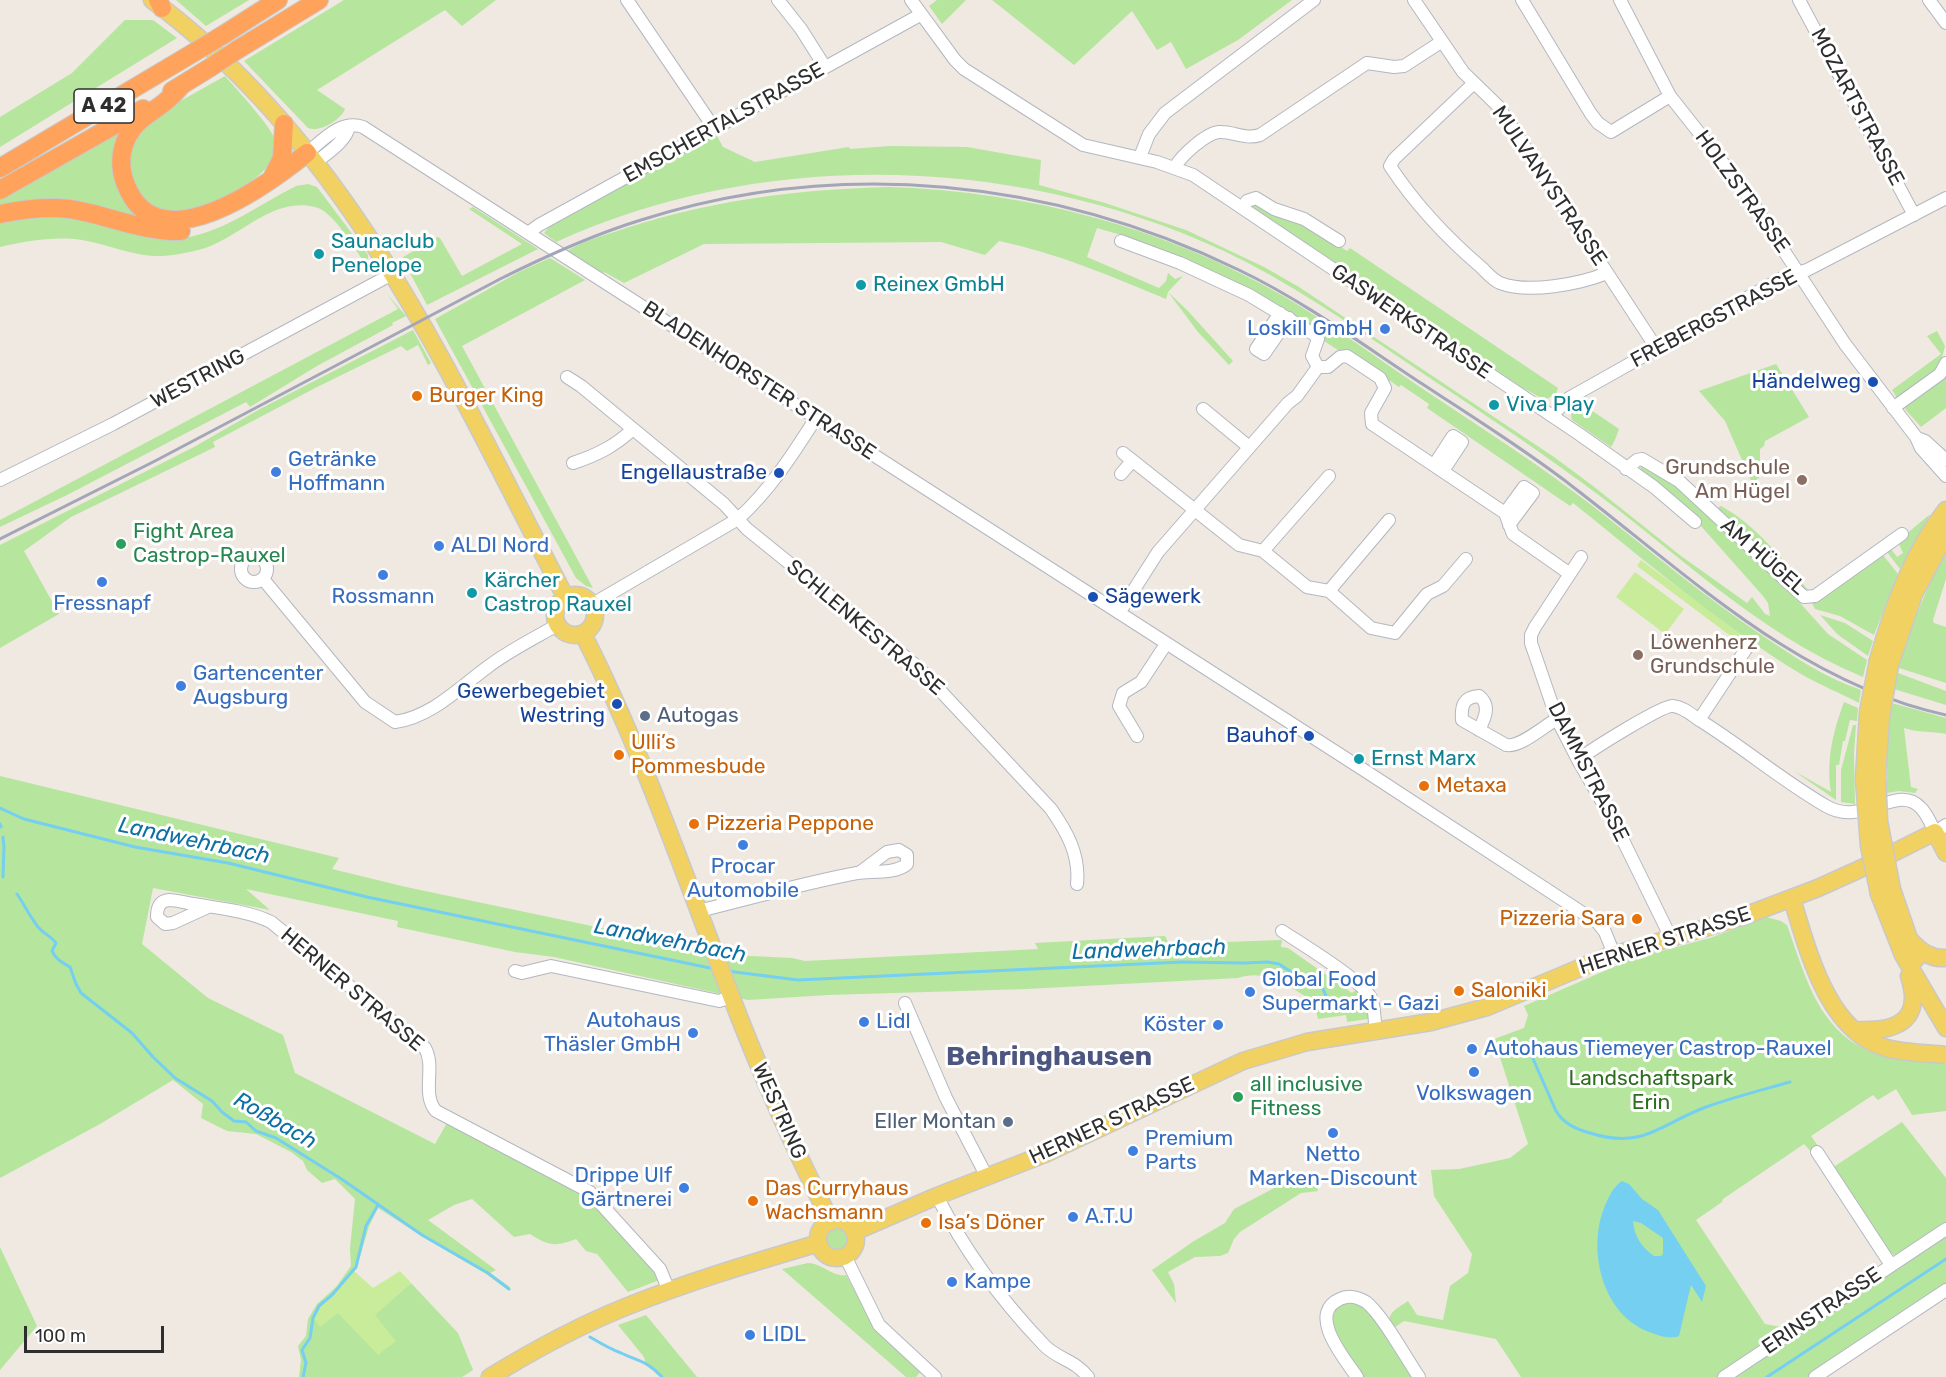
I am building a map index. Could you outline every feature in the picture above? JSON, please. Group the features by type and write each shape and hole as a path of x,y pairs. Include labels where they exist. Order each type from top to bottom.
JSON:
{"highway":[{"path":"252,17 269,0"},
{"name":"A 42","path":"0,168 278,0"},
{"name":"A 42","path":"0,190 60,158 181,86 319,0"},
{"path":"181,86 133,128 121,155 122,171 129,193 136,202 154,215 185,221 206,216 311,158"},
{"path":"271,180 282,158 284,124"},
{"path":"0,214 32,208 69,209 154,229 185,231 213,224 235,214 295,179 311,158"}],"main road":[{"path":"157,3 191,30 246,82 284,124 363,226 451,374 566,598"},
{"path":"1856,1030 1878,1031 1897,1026 1908,1015 1914,1003 1913,989 1886,891 1880,821 1870,776 1874,715 1888,625 1919,552 1946,510"},
{"path":"1884,662 1914,594 1946,534"},
{"path":"583,597 591,605 595,611 594,623 583,634 570,635 557,626 555,614 557,607 566,598 583,597"},
{"name":"WESTRING","path":"583,634 641,760 730,994 778,1111 831,1222"},
{"path":"1941,828 1946,853"},
{"name":"HERNER STRASSE","path":"854,1232 1095,1131 1243,1061 1307,1042 1431,1022 1487,1007 1614,954 1739,918 1792,899 1845,877 1941,828"},
{"path":"1886,891 1925,980 1946,1015"},
{"path":"1792,899 1821,983 1841,1017 1865,1039 1885,1048 1946,1055"},
{"path":"1908,938 1921,952 1937,959 1946,958"},
{"path":"1903,955 1946,1028"},
{"path":"831,1222 846,1223 854,1232 855,1245 845,1256 836,1258 828,1256 822,1250 819,1243 820,1232 831,1222"},
{"path":"490,1377 582,1327 627,1306 819,1243"}],"street":[{"path":"627,0 714,128"},
{"path":"778,0 801,28 825,68"},
{"name":"GASWERKSTRASSE","path":"912,0 920,15 964,69 1083,145 1140,157 1193,175 1552,416 1654,487 1695,522"},
{"path":"1140,157 1149,134 1165,113 1314,0"},
{"name":"MULVANYSTRASSE","path":"1414,0 1463,72 1498,106 1657,349"},
{"path":"1522,0 1591,114 1598,123 1611,132 1670,96"},
{"name":"HOLZSTRASSE","path":"1620,0 1670,96 1742,187 1845,344 1916,437 1921,448 1946,476"},
{"name":"MOZARTSTRASSE","path":"1799,0 1914,215"},
{"path":"1929,0 1946,23"},
{"name":"EMSCHERTALSTRASSE","path":"528,233 920,15"},
{"path":"1175,167 1185,153 1217,132 1248,137 1260,135 1367,63 1404,66 1441,42"},
{"path":"1474,82 1394,159 1390,166 1398,178 1432,219 1472,260 1498,282 1530,288 1576,282 1607,273"},
{"name":"BLADENHORSTER STRASSE","path":"311,158 335,130 343,126 363,127 1598,923 1605,932 1614,954"},
{"name":"GASWERKSTRASSE","path":"1242,208 1247,201 1256,198 1274,209 1298,216 1339,241"},
{"name":"FREBERGSTRASSE","path":"1552,416 1569,398 1784,277 1807,270 1946,198"},
{"path":"1121,241 1205,274 1249,295 1315,335 1318,339 1312,356 1318,367"},
{"name":"WESTRING","path":"0,480 114,424 393,273"},
{"path":"1318,367 1328,367 1340,357 1347,356 1380,378 1385,388 1371,413 1372,424 1505,513 1513,534 1570,574"},
{"path":"1893,408 1940,374 1946,363"},
{"path":"1119,613 1158,552 1288,403 1297,396 1318,367"},
{"name":"SCHLENKESTRASSE","path":"567,377 581,386 724,504 747,529 919,668 1051,809 1065,829 1072,847 1079,868 1077,884"},
{"path":"1203,409 1249,447"},
{"path":"591,605 738,519 788,462 816,418"},
{"path":"573,463 605,451 633,429"},
{"name":"HOLZSTRASSE","path":"1916,437 1925,441 1946,460"},
{"path":"1121,474 1128,457 1239,545 1263,551 1307,587 1329,591 1371,628 1395,633 1427,594 1443,586 1466,559"},
{"name":"AM HÜGEL","path":"1626,469 1637,460 1642,459 1679,482 1804,597 1815,596 1902,534"},
{"path":"1263,551 1329,476"},
{"path":"1505,513 1524,487 1533,493 1509,525"},
{"path":"1329,591 1389,520"},
{"name":"DAMMSTRASSE","path":"1581,557 1535,627 1531,639 1533,652 1557,718 1616,826 1671,938"},
{"path":"263,579 365,702 395,722 422,714 491,664 557,626"},
{"path":"1699,720 1750,643"},
{"path":"1137,736 1119,706 1123,693 1141,681 1166,644"},
{"path":"1578,759 1672,706 1683,709 1831,809 1847,814 1856,813 1887,802 1904,800 1921,807 1941,828"},
{"path":"1479,730 1506,745 1514,745 1557,718"},
{"path":"699,911 859,873"},
{"name":"HERNER STRASSE","path":"208,907 259,917 271,922 416,1039 428,1053 430,1101 436,1111 590,1192 660,1269 669,1291"},
{"path":"1282,931 1330,963 1367,992 1371,999 1376,1030"},
{"path":"515,971 522,973 551,966 719,1001 730,994"},
{"path":"905,1003 946,1098 987,1177"},
{"name":"ERINSTRASSE","path":"1817,1152 1891,1266"},
{"path":"937,1196 994,1287 1046,1347 1079,1366 1088,1377"},
{"name":"ERINSTRASSE","path":"1724,1377 1946,1229"},
{"path":"845,1256 879,1324 929,1374"},
{"path":"1815,1377 1946,1290"},
{"path":"1357,1377 1334,1341 1326,1320 1334,1303 1347,1296 1360,1299 1372,1308 1419,1377"}],"green space":[{"path":"176,0 249,0 206,26"},
{"path":"344,0 496,0 462,26 445,10 317,90 345,109 329,125 318,129 308,128 244,61"},
{"path":"937,0 966,0 942,24 929,6"},
{"path":"992,0 1292,0 1238,40 1186,69 1171,42 1157,50 1132,11 1074,65"},
{"path":"125,20 153,20 177,38 0,147 0,117 72,73"},
{"path":"225,76 268,127 276,142 276,153 269,165 257,177 209,206 183,213 161,209 131,188 129,148 152,117"},
{"path":"123,129 113,157 152,220 0,208 0,200"},
{"path":"716,134 723,147 755,162 849,147 850,149 890,146 967,147 1041,160 1039,185 1105,203 1186,230 1264,267 1299,287 1554,457 1681,556 1747,603 1752,597 1765,614 1770,616 1768,603 1763,596 1677,499 1640,470 1641,465 1678,485 1800,603 1828,634 1867,660 1863,677 1824,659 1751,614 1559,466 1317,303 1224,251 1144,219 1062,196 977,181 891,175 805,178 719,190 636,211 556,242 544,233 550,226"},
{"path":"308,184 317,187 368,255 368,268 330,216 315,207 299,205 269,213 213,245 171,255 144,255 90,241 72,239 41,240 0,247 0,219 56,215 184,238 199,235 228,223 296,186"},
{"path":"891,187 994,196 1095,218 1192,251 1239,272 1320,319 1527,459 1590,504 1719,605 1775,644 1823,673 1861,690 1859,703 1801,674 1742,635 1684,592 1573,503 1570,506 1427,408 1429,404 1401,385 1399,387 1345,350 1338,350 1324,341 1322,335 1121,235 1097,228 1087,257 1159,288 1166,281 1168,273 1175,279 1183,276 1168,292 1166,299 1063,259 999,241 985,255 941,242 704,244 624,283 606,273 594,270 567,251 626,228 724,203 790,193"},
{"path":"1253,201 1302,221 1347,251 1350,248 1558,388 1556,394 1545,400 1521,387 1250,206"},
{"path":"473,207 538,249 427,305 402,258 405,256 437,237 440,238 462,276 522,244 469,209"},
{"path":"550,258 585,280 462,346 593,588 586,586 576,578 435,319 519,272"},
{"path":"1168,292 1233,361 1229,365 1198,332"},
{"path":"387,294 406,316 392,323 393,325 317,366 250,407 246,402 67,495 0,527 0,520 398,309"},
{"path":"413,330 431,363 428,365 418,345 407,351 401,346 213,442 215,447 71,517 24,551 59,614 0,648 0,545 194,447 260,409"},
{"path":"1937,331 1945,346 1939,369 1897,398 1892,390 1941,354 1927,336"},
{"path":"1776,364 1809,417 1765,441 1764,446 1760,449 1760,477 1752,483 1725,421 1699,391"},
{"path":"1946,375 1946,408 1921,427 1905,409 1906,406"},
{"path":"1585,400 1585,406 1619,429 1611,447 1572,420 1572,410"},
{"path":"1721,506 1758,534 1809,591 1806,591 1717,508"},
{"path":"1929,515 1900,569 1887,552 1891,549 1897,557 1903,553 1899,544 1904,536"},
{"path":"1946,552 1946,579 1933,620 1934,623 1946,627 1946,683 1899,668 1919,608"},
{"path":"1883,555 1898,574 1874,635 1840,616 1815,609 1812,603 1820,600"},
{"path":"1641,560 1744,637 1740,643 1637,566"},
{"path":"1635,572 1684,609 1665,634 1616,597"},
{"path":"1820,615 1845,623 1873,641 1868,656 1837,634"},
{"path":"1898,673 1946,691 1946,705 1894,689"},
{"path":"1844,702 1858,708 1857,721 1850,720 1845,741 1843,741 1839,765 1836,765 1836,800 1794,771 1831,792 1829,769 1832,746"},
{"path":"1892,703 1946,718 1946,734 1904,728 1911,787 1918,789 1915,793 1899,791 1887,793 1887,745"},
{"path":"1853,725 1856,725 1855,804 1841,802 1841,770"},
{"path":"0,776 339,858 332,869 406,887 730,955 792,958 805,961 1038,949 1035,943 1165,936 1169,944 1282,940 1281,947 1288,948 1352,993 1357,989 1367,1002 1368,1019 1347,1022 1346,1015 1318,1019 1314,1002 1278,981 1258,975 1026,989 828,995 748,1000 554,957 515,952 397,927 398,921 246,889 270,910 153,888 142,944 208,998 283,1035 295,1073 435,1144 447,1123 582,1191 653,1267 657,1275 657,1281 628,1292 597,1254 586,1251 576,1239 552,1244 530,1234 514,1237 472,1199 454,1205 428,1220 496,1270 490,1273 510,1287 508,1290 378,1208 369,1226 357,1267 333,1297 320,1307 338,1313 374,1315 411,1283 458,1333 473,1370 462,1377 299,1377 301,1360 298,1346 306,1336 308,1319 317,1304 336,1287 351,1266 350,1248 355,1199 335,1179 322,1183 307,1170 303,1161 291,1152 256,1134 227,1131 201,1118 203,1104 173,1080 100,1124 0,1178"},
{"name":"Landschaftspark Erin","path":"1766,917 1787,925 1819,1005 1846,1037 1886,1057 1946,1063 1946,1111 1912,1115 1896,1089 1878,1100 1873,1095 1811,1136 1821,1150 1814,1155 1804,1144 1696,1220 1765,1324 1791,1329 1718,1377 1521,1377 1496,1339 1404,1321 1391,1330 1389,1320 1392,1312 1408,1301 1417,1315 1443,1320 1450,1286 1468,1273 1472,1254 1434,1196 1431,1170 1459,1169 1510,1158 1528,1144 1494,1039 1524,1028 1528,1015 1524,1006 1632,959 1710,938"},
{"path":"1902,1122 1946,1178 1946,1223 1897,1256 1890,1253 1832,1168"},
{"path":"1314,1178 1318,1191 1301,1193 1240,1232 1228,1253 1220,1256 1195,1257 1168,1272 1174,1284 1176,1303 1152,1270 1225,1223 1234,1209 1286,1182"},
{"path":"838,1225 848,1229 852,1239 848,1249 838,1253 828,1249 824,1239 828,1229"},
{"path":"1946,1233 1946,1287 1810,1377 1728,1377"},
{"path":"0,1247 37,1326 0,1370"},
{"path":"808,1263 846,1275 874,1325 922,1370 916,1377 906,1377 782,1269"},
{"path":"354,1271 373,1288 400,1271 411,1283 375,1315 396,1341 378,1355 338,1313 320,1327 314,1319 320,1307 333,1297"},
{"path":"1356,1302 1370,1311 1414,1377 1360,1377 1337,1341 1332,1321 1341,1303"},
{"path":"646,1315 697,1377 661,1377 646,1365 644,1357 618,1325"}],"water":[{"path":"1622,1181 1629,1184 1642,1199 1658,1210 1706,1286 1702,1302 1691,1285 1679,1336 1663,1336 1635,1325 1621,1313 1603,1281 1597,1244 1599,1225 1607,1200","holes":["1633,1221 1641,1223 1663,1238 1661,1256 1654,1256 1639,1241"]}],"waterway":[{"name":"Landwehrbach","path":"0,808 24,819 135,847 228,863 367,897 715,969"},
{"name":"Roßbach","path":"3,837 3,877"},
{"name":"Roßbach","path":"17,894 38,927 56,943 52,951 58,959 70,967 81,993 132,1033 175,1078 212,1101 234,1121 246,1122 256,1131 276,1138 343,1180 422,1235 488,1273 509,1289"},
{"name":"Landwehrbach","path":"727,971 798,980 1182,962 1268,962 1279,964 1296,975 1314,981 1323,989 1330,1005"},
{"name":"Landwehrbach","path":"1530,1052 1556,1111 1563,1119 1580,1130 1609,1137 1638,1137 1706,1107 1790,1082"},
{"path":"303,1377 306,1363 302,1350 310,1338 313,1318 319,1306 332,1295 356,1267 366,1226 378,1205"},
{"path":"1767,1377 1946,1259"},
{"name":"Roßbach","path":"590,1337 647,1365 662,1377"}],"railway":[{"path":"0,539 155,461 500,279 605,232 716,200 792,188 868,184 945,187 1020,198 1095,215 1168,239 1263,282 1333,324 1521,449 1559,476 1705,591 1795,653 1843,679 1893,700 1946,715"}],"place":[{"name":"Saunaclub Penelope","path":"319,254"},
{"name":"Reinex GmbH","path":"861,285"},
{"name":"Loskill GmbH","path":"1385,329"},
{"name":"Händelweg","path":"1873,382"},
{"name":"Burger King","path":"417,396"},
{"name":"Viva Play","path":"1494,405"},
{"name":"Getränke Hoffmann","path":"276,472"},
{"name":"Engellaustraße","path":"779,473"},
{"name":"Grundschule Am Hügel","path":"1802,480"},
{"name":"Fight Area Castrop-Rauxel","path":"121,544"},
{"name":"ALDI Nord","path":"439,546"},
{"name":"Rossmann","path":"383,575"},
{"name":"Fressnapf","path":"102,582"},
{"name":"Kärcher Castrop Rauxel","path":"472,593"},
{"name":"Sägewerk","path":"1093,597"},
{"name":"Löwenherz Grundschule","path":"1638,655"},
{"name":"Gartencenter Augsburg","path":"181,686"},
{"name":"Gewerbegebiet Westring","path":"617,704"},
{"name":"Autogas","path":"645,716"},
{"name":"Bauhof","path":"1309,736"},
{"name":"Ulli’s Pommesbude","path":"619,755"},
{"name":"Ernst Marx","path":"1359,759"},
{"name":"Metaxa","path":"1424,786"},
{"name":"Pizzeria Peppone","path":"694,824"},
{"name":"Procar Automobile","path":"743,845"},
{"name":"Pizzeria Sara","path":"1637,919"},
{"name":"Saloniki","path":"1459,991"},
{"name":"Global Food Supermarkt - Gazi","path":"1250,992"},
{"name":"Lidl","path":"864,1022"},
{"name":"Köster","path":"1218,1025"},
{"name":"Autohaus Thäsler GmbH","path":"693,1033"},
{"name":"Autohaus Tiemeyer Castrop-Rauxel","path":"1472,1049"},
{"name":"Volkswagen","path":"1474,1072"},
{"name":"all inclusive Fitness","path":"1238,1097"},
{"name":"Eller Montan","path":"1008,1122"},
{"name":"Netto Marken-Discount","path":"1333,1133"},
{"name":"Premium Parts","path":"1133,1151"},
{"name":"Drippe Ulf Gärtnerei","path":"684,1188"},
{"name":"Das Curryhaus Wachsmann","path":"753,1201"},
{"name":"A.T.U","path":"1073,1217"},
{"name":"Isa’s Döner","path":"926,1223"},
{"name":"Kampe","path":"952,1282"},
{"name":"LIDL","path":"750,1335"}],"district":[{"name":"Behringhausen","path":"1049,1057"}]}
